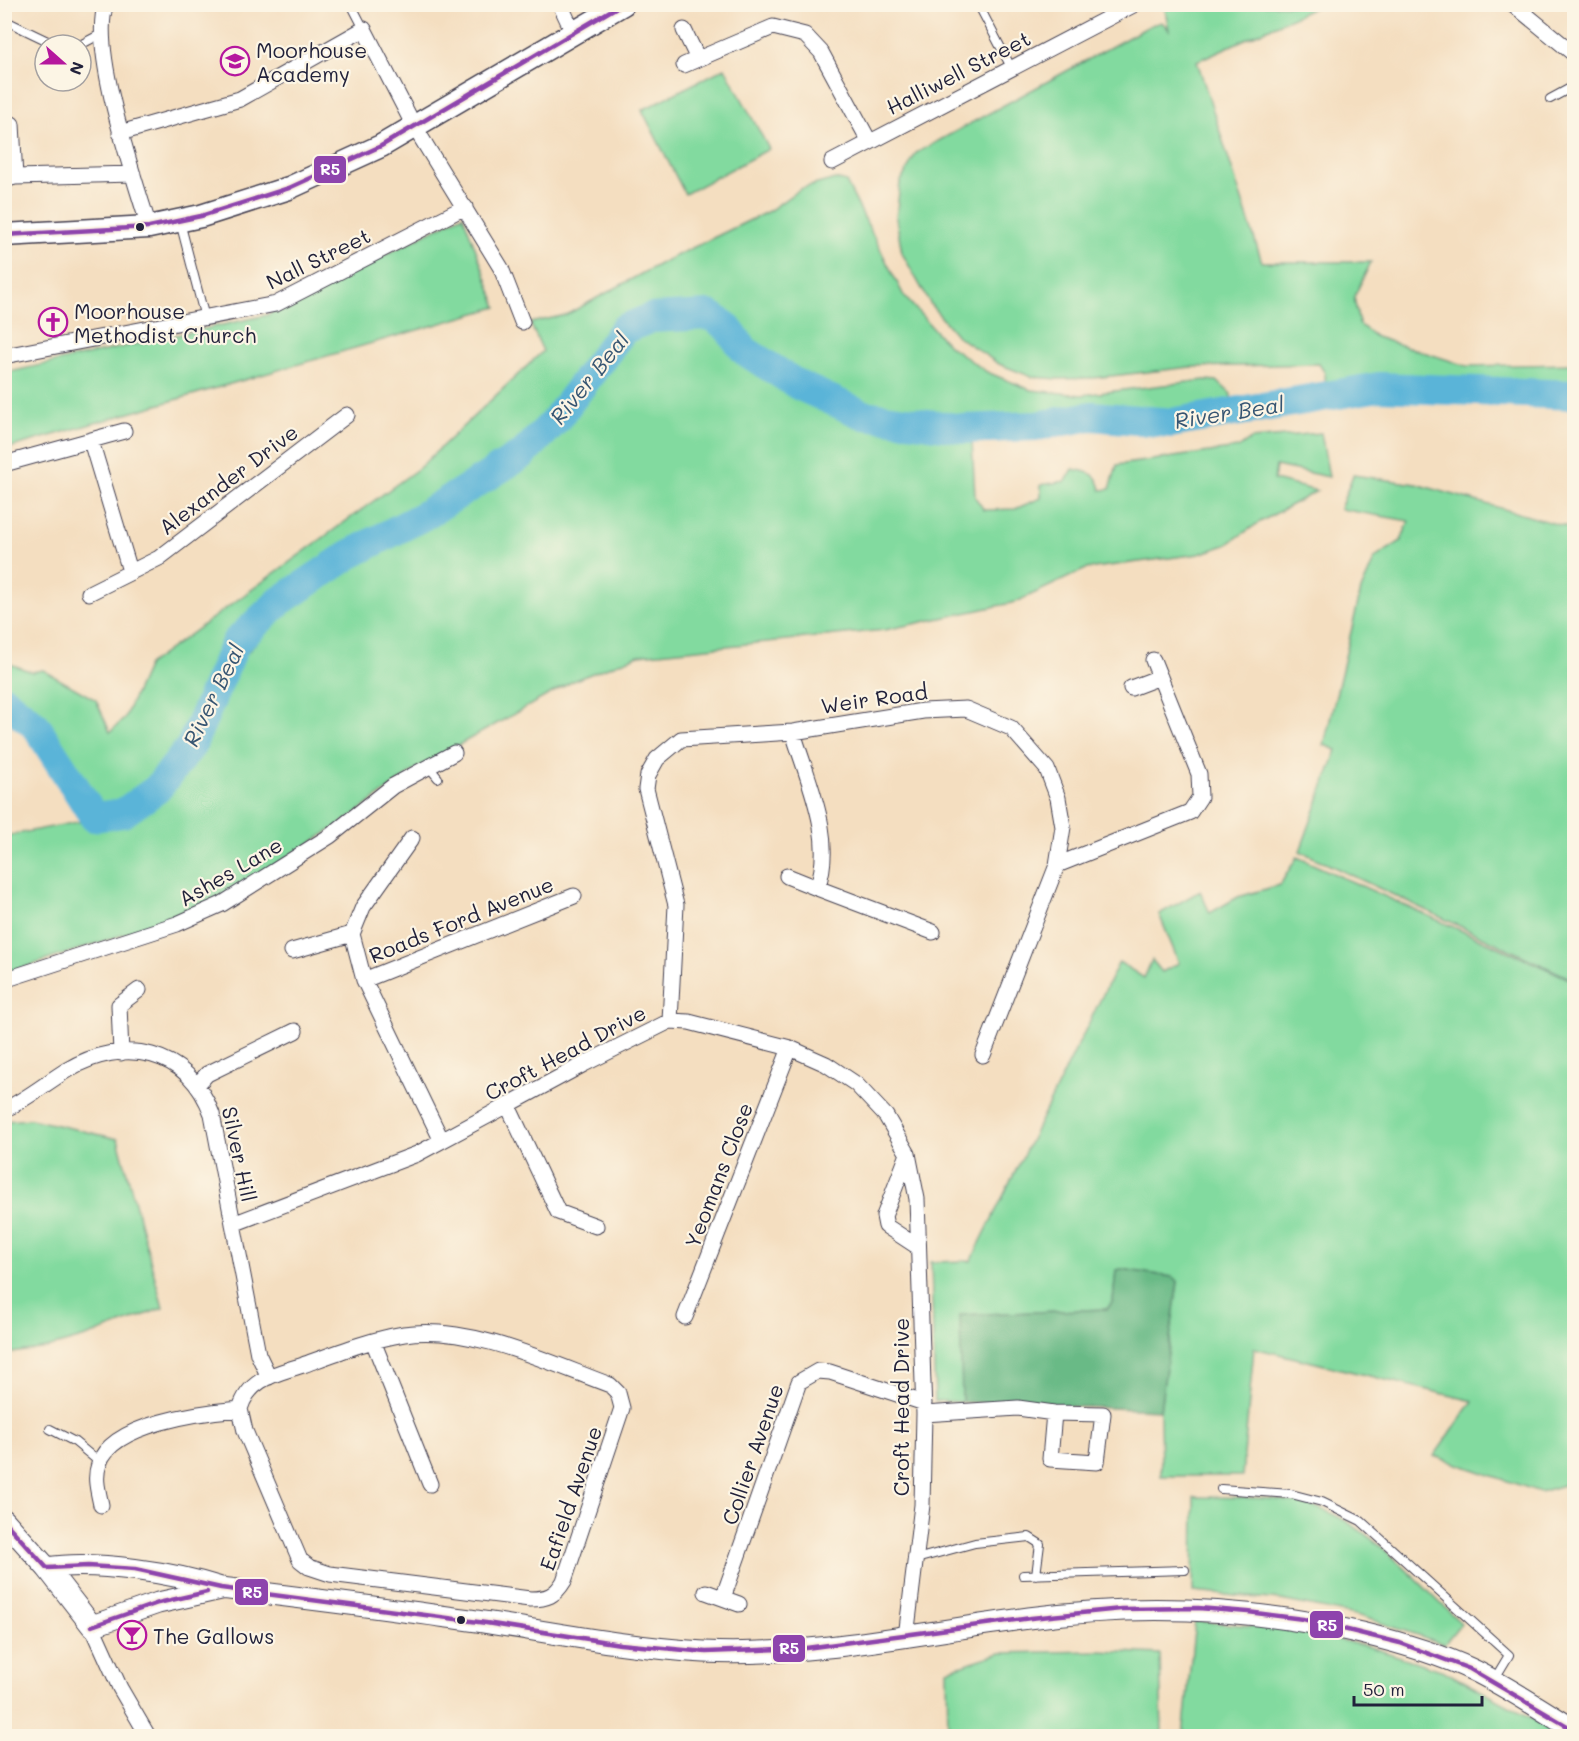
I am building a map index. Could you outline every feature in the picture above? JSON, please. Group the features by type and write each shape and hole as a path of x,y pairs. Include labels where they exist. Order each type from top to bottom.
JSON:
{"main road":[{"path":"4,235 149,227 289,188 381,146 623,4"},
{"path":"4,1520 47,1568 92,1626 158,1603 221,1588"},
{"path":"47,1568 86,1565 195,1580 221,1588 486,1623 620,1644 706,1652 806,1648 1065,1614 1121,1610 1208,1609 1303,1619 1400,1643 1470,1669 1575,1730"}],"street":[{"path":"106,4 101,16 101,34 120,133 149,227"},
{"path":"560,4 573,32"},
{"name":"Halliwell Street","path":"832,162 1135,4"},
{"path":"1514,4 1575,54"},
{"path":"684,30 691,62 773,27 805,35 821,52 869,141"},
{"path":"120,133 240,99 364,29 414,126 501,268 522,322"},
{"path":"12,124 10,179 133,174"},
{"name":"Nall Street","path":"4,356 276,304 465,207"},
{"name":"Alexander Drive","path":"89,593 159,558 347,415"},
{"path":"4,464 124,431"},
{"path":"91,441 130,571"},
{"path":"1057,865 1190,812 1200,797 1198,774 1153,660"},
{"path":"1131,688 1160,677"},
{"name":"Weir Road","path":"670,1021 676,905 646,789 648,775 657,759 681,739 793,732 922,711 966,709 1011,728 1047,769 1058,798 1063,827 1057,865 983,1055"},
{"path":"793,732 823,835 822,874 817,888"},
{"name":"Ashes Lane","path":"4,980 177,924 222,904 330,836 393,786 428,765 454,753"},
{"path":"412,838 363,907 352,934 364,980 441,1139"},
{"path":"787,876 933,932"},
{"name":"Roads Ford Avenue","path":"364,980 574,896"},
{"path":"292,951 352,934"},
{"path":"121,1053 119,1005 139,990"},
{"name":"Croft Head Drive","path":"233,1224 417,1154 441,1139 670,1021 689,1023 790,1048 826,1064 855,1084 886,1116 908,1154 917,1200 924,1408 922,1504 906,1636"},
{"path":"197,1085 207,1074 295,1031"},
{"name":"Yeomans Close","path":"685,1317 790,1048"},
{"name":"Silver Hill","path":"5,1109 67,1070 90,1059 140,1052 160,1055 181,1068 197,1085 212,1114 258,1354 269,1377"},
{"path":"508,1106 558,1212 596,1226"},
{"path":"908,1154 884,1216 886,1226 918,1247"},
{"name":"Eafield Avenue","path":"240,1409 245,1431 300,1560 309,1567 330,1574 530,1599 545,1599 553,1595 567,1574 618,1424 622,1408 618,1394 610,1385 534,1357 466,1338 406,1334 373,1341 269,1377"},
{"path":"373,1341 430,1484"},
{"name":"Collier Avenue","path":"723,1598 799,1382 818,1371 830,1372 924,1408"},
{"path":"101,1505 95,1478 99,1462 103,1454 123,1436 196,1412 240,1409 250,1388 269,1377"},
{"path":"924,1408 1018,1408 1054,1413 1103,1414 1097,1462 1050,1459 1054,1413"},
{"path":"706,1592 739,1604"},
{"path":"92,1626 120,1689 144,1735"}],"lane":[{"path":"351,4 364,29"},
{"path":"978,4 1012,69"},
{"path":"4,20 33,34"},
{"path":"93,38 101,34"},
{"path":"1550,99 1575,86"},
{"path":"180,220 205,318"},
{"path":"428,765 438,778"},
{"path":"50,1429 75,1442 99,1462"},
{"path":"1221,1489 1291,1494 1322,1502 1361,1521 1509,1655 1494,1681"},
{"path":"916,1559 975,1543 1029,1537 1040,1544 1036,1575"},
{"path":"1023,1575 1185,1570"}],"green space":[{"path":"1164,5 1320,5 1197,61 1262,262 1371,262 1354,297 1359,324 1376,337 1467,366 1574,364 1574,388 1376,381 1326,389 1325,373 1319,364 1191,367 1093,378 1032,377 999,364 957,336 931,305 902,253 896,218 900,183 916,153 1151,25 1162,22 1169,30"},
{"path":"725,68 769,149 685,194 642,110"},
{"path":"835,179 846,182 904,296 947,344 987,372 1031,390 1082,395 1205,380 1217,381 1231,394 1230,409 1108,410 1056,419 969,424 867,411 788,373 747,344 734,319 717,306 684,303 634,316 618,327 548,418 519,445 417,511 338,552 276,596 230,640 183,745 155,781 125,804 109,809 97,802 79,784 40,724 26,710 5,695 5,662 32,672 43,670 96,700 110,732 124,719 148,665 419,468 543,351 530,323 566,315 663,262 769,211 800,189"},
{"path":"463,215 497,307 5,449 5,373 267,315"},
{"path":"677,322 704,326 712,330 748,364 832,414 859,427 906,431 972,441 975,497 984,510 1015,509 1041,498 1041,485 1066,481 1073,469 1088,472 1095,477 1101,490 1110,489 1117,465 1238,448 1251,439 1321,433 1329,477 1276,466 1274,480 1317,491 1260,522 1226,545 1199,554 1086,569 1016,602 885,630 639,655 575,680 419,767 341,824 209,906 5,974 5,836 88,820 105,827 125,826 152,808 181,779 241,660 270,626 336,575 483,494 543,450 624,344 646,327"},
{"path":"1353,475 1416,484 1574,529 1574,980 1300,851 1337,750 1324,745 1361,590 1375,558 1401,541 1409,521 1340,509"},
{"path":"1297,857 1574,981 1574,1482 1540,1492 1434,1456 1473,1401 1254,1348 1242,1476 1161,1476 1160,1410 1178,1282 1172,1277 1122,1269 1116,1270 1113,1301 1107,1309 961,1315 962,1402 935,1401 931,1262 971,1261 1119,962 1144,978 1152,960 1162,972 1179,963 1159,914 1200,891 1210,913 1238,897 1280,885"},
{"path":"31,1119 118,1139 163,1308 86,1337 47,1348 5,1354 5,1121"},
{"path":"1116,1270 1172,1277 1178,1281 1160,1410 962,1402 960,1315 1107,1309 1113,1301"},
{"path":"1194,1497 1288,1501 1318,1508 1338,1517 1376,1542 1461,1623 1444,1644 1360,1616 1281,1600 1193,1592"},
{"path":"1195,1621 1297,1630 1370,1647 1444,1671 1565,1736 1183,1736"},
{"path":"1099,1651 1160,1654 1162,1736 948,1736 947,1670 1000,1653"}],"waterway":[{"name":"River Beal","path":"4,700 36,726 94,817 123,813 157,789 191,746 236,642 280,601 349,555 423,516 523,454 556,420 624,329 651,318 710,315 726,326 745,351 798,385 864,415 964,429 1037,426 1092,416 1171,423 1379,387 1574,395"}],"transit line":[{"name":"R5","path":"4,235 149,227 201,216 289,188 381,146 622,4"},
{"name":"R5","path":"4,1521 47,1568 88,1566 135,1569 221,1588 486,1623 620,1644 706,1652 806,1648 1031,1618 1121,1609 1198,1608 1303,1619 1400,1643 1470,1669 1574,1730"},
{"name":"R5","path":"92,1626 158,1603 207,1592"}],"place":[{"name":"Moorhouse Academy","path":"235,61"},
{"name":"Moorhouse Methodist Church","path":"53,322"},
{"name":"The Gallows","path":"132,1635"}]}
